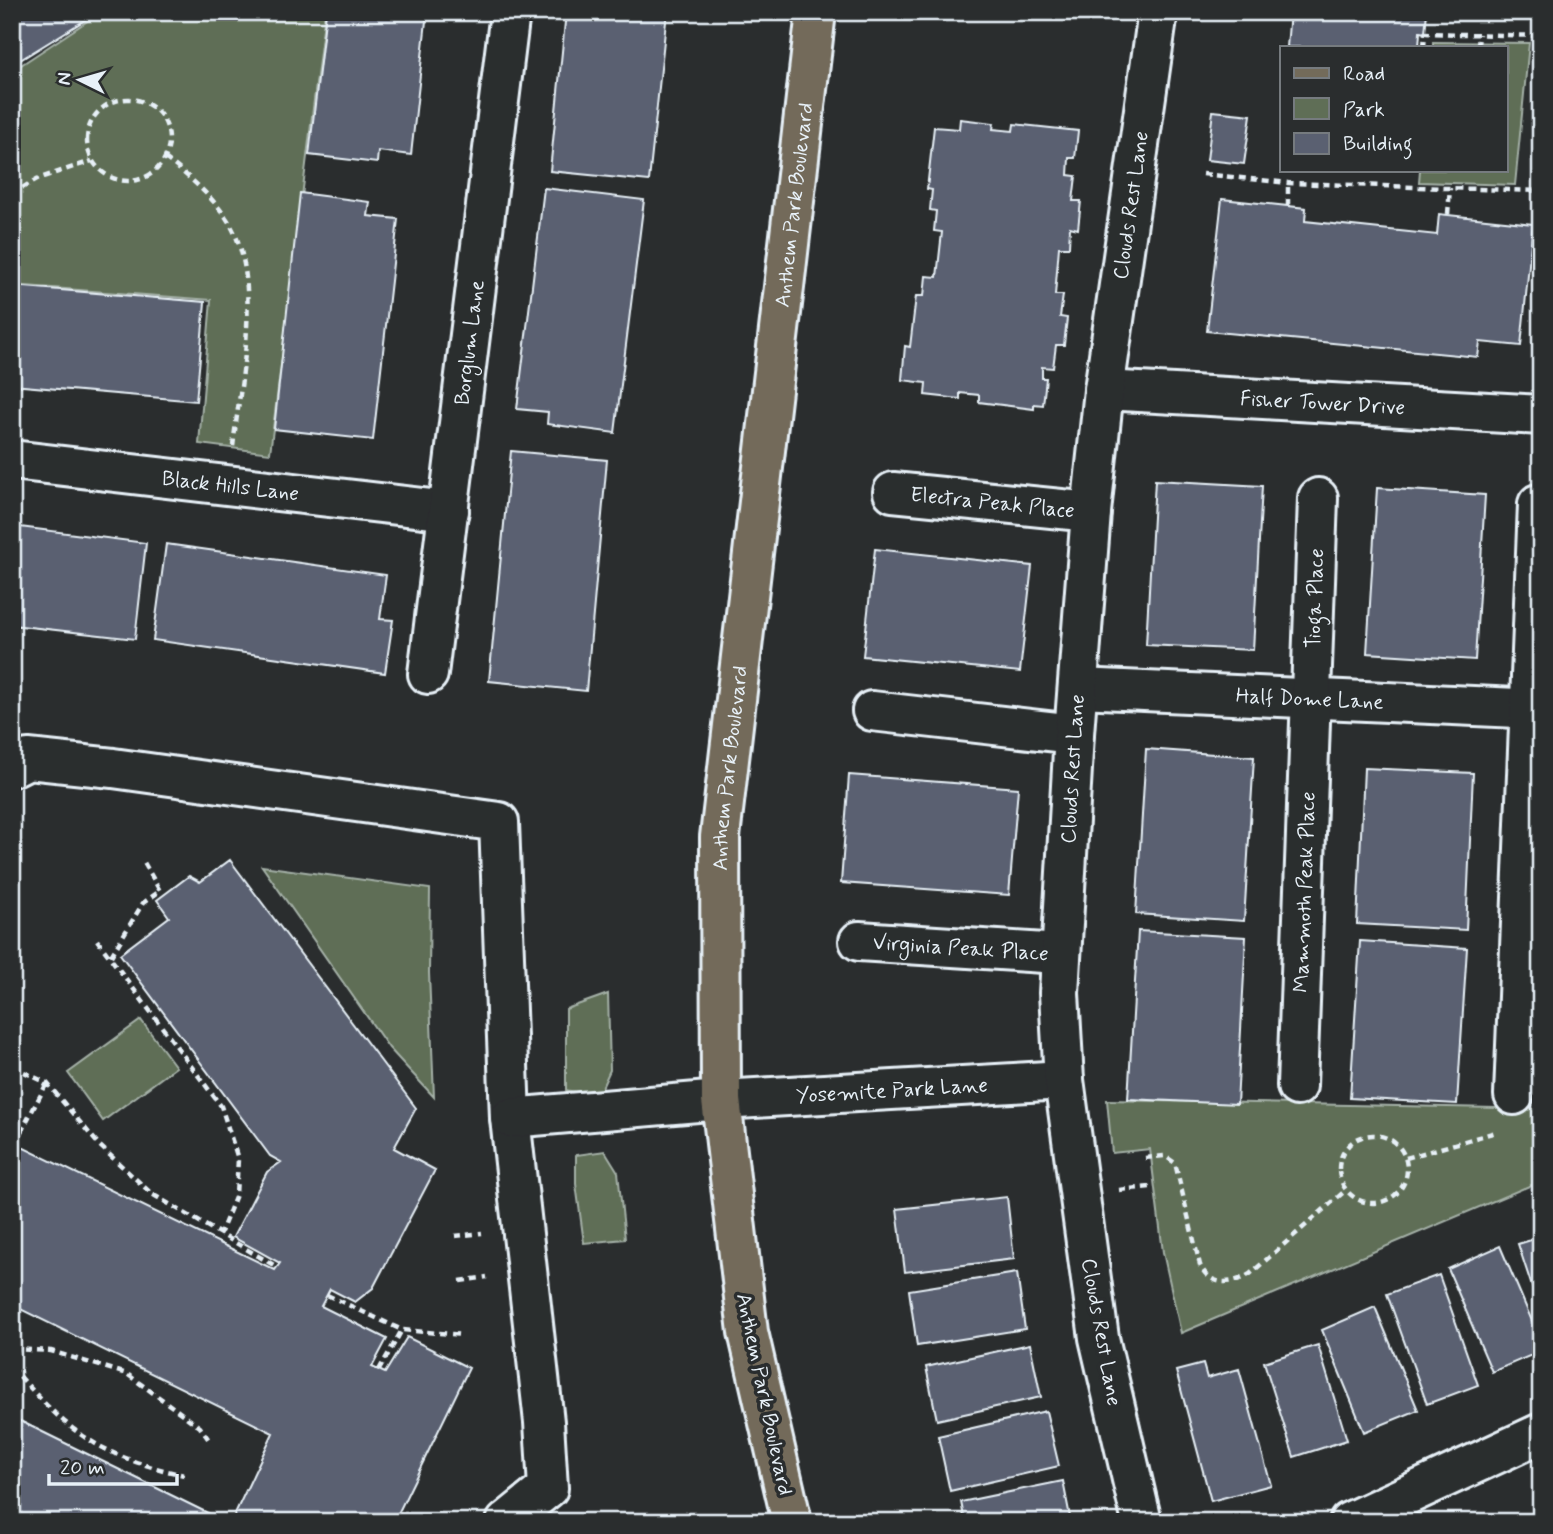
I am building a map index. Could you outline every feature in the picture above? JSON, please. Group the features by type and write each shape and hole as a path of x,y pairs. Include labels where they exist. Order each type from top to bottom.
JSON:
{"main road":[{"name":"Anthem Park Boulevard","path":"792,1522 748,1332 721,1100 720,837 816,12"}],"street":[{"name":"Borglum Lane","path":"428,674 510,12"},
{"name":"Clouds Rest Lane","path":"1142,1522 1099,1338 1064,1080 1059,993 1074,734 1091,512 1104,390 1158,12"},
{"name":"Fisher Tower Drive","path":"1104,390 1541,415"},
{"name":"Black Hills Lane","path":"12,460 449,512"},
{"name":"Electra Peak Place","path":"893,492 1091,512"},
{"name":"Tioga Place","path":"1311,698 1318,498"},
{"path":"1510,1113 1534,708 1538,504"},
{"name":"Half Dome Lane","path":"1079,688 1534,708"},
{"name":"Mammoth Peak Place","path":"1297,1086 1311,698"},
{"path":"872,711 1074,734"},
{"path":"12,767 28,759 113,768 499,822 510,1118 544,1422 548,1488 506,1522"},
{"name":"Virginia Peak Place","path":"859,941 1060,954"},
{"name":"Yosemite Park Lane","path":"510,1118 721,1100 1064,1080"},
{"path":"1349,1522 1541,1433"}],"path":[{"path":"1424,46 1425,33 1541,36"},
{"path":"1478,46 1479,34"},
{"path":"133,99 156,110 168,133 165,158 145,178 131,182 117,181 104,174 92,161 86,137 91,123 108,104 133,99"},
{"path":"165,158 227,219 238,242 245,271 245,326 229,486"},
{"path":"12,194 37,179 92,161"},
{"path":"1203,174 1288,183 1541,191"},
{"path":"1287,206 1288,183"},
{"path":"1448,214 1450,188"},
{"path":"111,956 143,903 160,891 142,859"},
{"path":"97,940 221,1106 238,1159 236,1195 221,1232"},
{"path":"24,1072 47,1083 100,1146 152,1194 277,1267"},
{"path":"15,1143 47,1083"},
{"path":"1406,1158 1510,1113"},
{"path":"1373,1134 1393,1140 1406,1158 1406,1179 1394,1196 1384,1202 1364,1202 1346,1190 1341,1181 1340,1159 1345,1149 1362,1136 1373,1134"},
{"path":"1145,1158 1165,1156 1175,1163 1200,1265 1205,1276 1215,1281 1238,1281 1250,1274 1346,1190"},
{"path":"327,1295 402,1330 463,1335"},
{"path":"379,1370 402,1330"},
{"path":"12,1349 51,1351 127,1374 200,1427 209,1440"},
{"path":"12,1367 41,1401 85,1440 134,1464 184,1475"}],"green space":[{"path":"101,12 325,12 270,453 199,444 211,300 12,285 12,71"},
{"path":"1433,42 1529,43 1515,185 1419,182 1420,172 1508,172 1508,46 1433,46"},
{"path":"262,866 430,889 429,973 434,1097 389,1048"},
{"path":"608,994 610,1070 600,1092 582,1094 566,1090 566,1009"},
{"path":"141,1020 176,1067 103,1121 68,1073"},
{"path":"1107,1100 1541,1109 1541,1181 1181,1333 1163,1252 1150,1149 1112,1153"},
{"path":"605,1151 618,1172 625,1239 584,1243 576,1184 576,1155"}],"building":[{"path":"12,12 98,12 12,65"},
{"path":"326,12 427,12 411,155 378,151 377,163 309,155"},
{"path":"566,12 667,12 649,181 550,171"},
{"path":"1290,12 1427,12 1425,33 1420,32 1419,46 1287,46"},
{"path":"1213,111 1251,115 1244,164 1207,160"},
{"path":"960,119 994,123 993,129 1013,131 1014,124 1078,131 1075,158 1069,158 1068,175 1076,176 1073,201 1081,201 1078,229 1070,227 1069,247 1059,247 1055,295 1063,295 1060,317 1067,318 1064,345 1056,345 1053,368 1042,367 1042,378 1046,378 1043,405 1034,404 1034,409 979,402 979,395 960,393 960,399 925,395 926,383 902,380 905,346 910,347 916,296 924,296 926,276 937,277 942,232 934,231 936,211 930,210 932,190 927,189 934,127 959,129"},
{"path":"544,188 644,200 615,433 547,424 548,412 517,409"},
{"path":"300,193 370,202 368,216 398,219 373,440 274,429"},
{"path":"1222,199 1306,208 1305,221 1437,235 1439,214 1533,224 1521,346 1480,342 1478,357 1207,331"},
{"path":"12,286 205,302 196,401 12,385"},
{"path":"511,451 607,460 586,691 489,681"},
{"path":"1155,480 1262,486 1253,650 1146,645"},
{"path":"1377,488 1485,495 1475,660 1367,653"},
{"path":"12,526 146,543 135,639 12,625"},
{"path":"166,544 386,575 380,619 393,620 385,673 153,640"},
{"path":"875,549 1032,566 1020,672 863,656"},
{"path":"1146,749 1254,757 1244,921 1136,914"},
{"path":"1364,768 1473,773 1466,930 1357,924"},
{"path":"849,775 1018,788 1009,895 841,883"},
{"path":"230,860 416,1108 394,1148 435,1170 373,1288 355,1302 330,1289 321,1306 387,1339 372,1367 385,1373 407,1337 469,1368 394,1522 231,1522 273,1433 12,1305 12,1142 275,1270 280,1263 233,1237 267,1172 281,1162 270,1156 120,954 169,917 157,900 189,876 200,882"},
{"path":"1138,931 1246,937 1237,1104 1128,1099"},
{"path":"1360,941 1467,948 1457,1104 1350,1098"},
{"path":"1007,1197 1014,1259 905,1272 897,1209"},
{"path":"1541,1237 1541,1314 1518,1244"},
{"path":"1500,1246 1541,1342 1541,1351 1492,1372 1448,1269"},
{"path":"1017,1273 1025,1329 917,1346 909,1290"},
{"path":"1439,1275 1478,1385 1427,1404 1387,1294"},
{"path":"1375,1307 1418,1410 1364,1432 1322,1330"},
{"path":"1030,1344 1041,1397 937,1420 926,1367"},
{"path":"1318,1345 1347,1440 1294,1457 1264,1362"},
{"path":"1203,1364 1207,1378 1239,1369 1271,1485 1211,1501 1176,1371"},
{"path":"1046,1411 1059,1466 950,1491 938,1436"},
{"path":"12,1417 226,1522 12,1522"},
{"path":"1063,1481 1071,1522 965,1522 961,1502"},
{"path":"1541,1509 1541,1522 1513,1522"}]}
